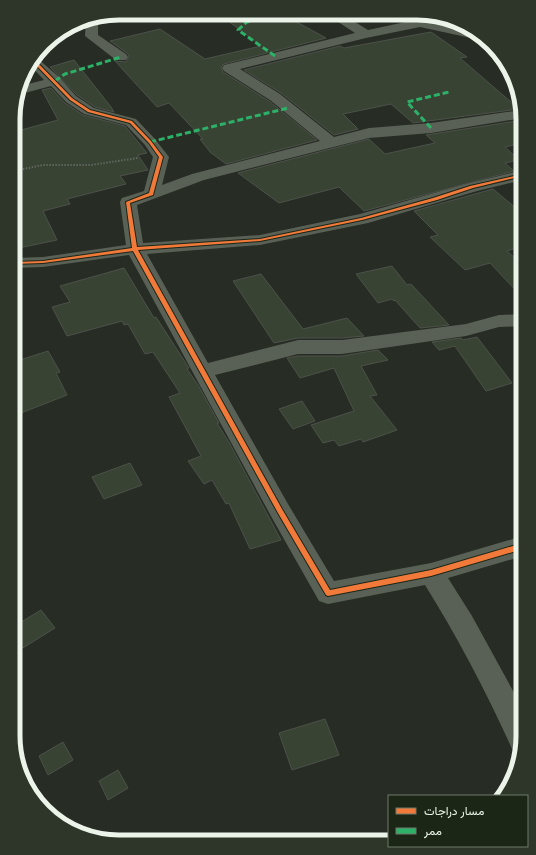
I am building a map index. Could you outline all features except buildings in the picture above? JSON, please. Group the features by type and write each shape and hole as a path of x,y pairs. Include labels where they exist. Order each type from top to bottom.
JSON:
{"street":[{"path":"342,20 366,34"},
{"path":"332,143 275,97 229,68 366,34 431,21"},
{"path":"92,24 91,36 121,57"},
{"path":"418,24 467,33"},
{"path":"37,64 71,99 89,111 130,122 150,142 161,157 151,194"},
{"path":"24,90 55,81"},
{"path":"516,115 431,128 369,133 198,176 128,202 135,249 280,511 328,593 431,573 516,548"},
{"path":"20,263 42,262 135,249 260,240 362,219 472,187 516,177"},
{"path":"203,371 298,346 342,346 466,330 499,321 516,320"},
{"path":"431,573 463,624 516,727"}],"path":[{"path":"20,170 43,164 90,165 158,154"}],"marked path":[{"path":"255,20 247,22 238,30 275,56"},
{"path":"55,81 65,74 121,57"},
{"path":"431,128 407,102 449,92"},
{"path":"150,142 288,108"}],"cycle path":[{"path":"37,64 71,99 89,111 131,122 150,142 161,157 151,194 128,202 135,249 280,511 328,593 431,573 516,548"},
{"path":"20,263 43,262 135,249 260,240 362,219 472,187 516,177"}]}
